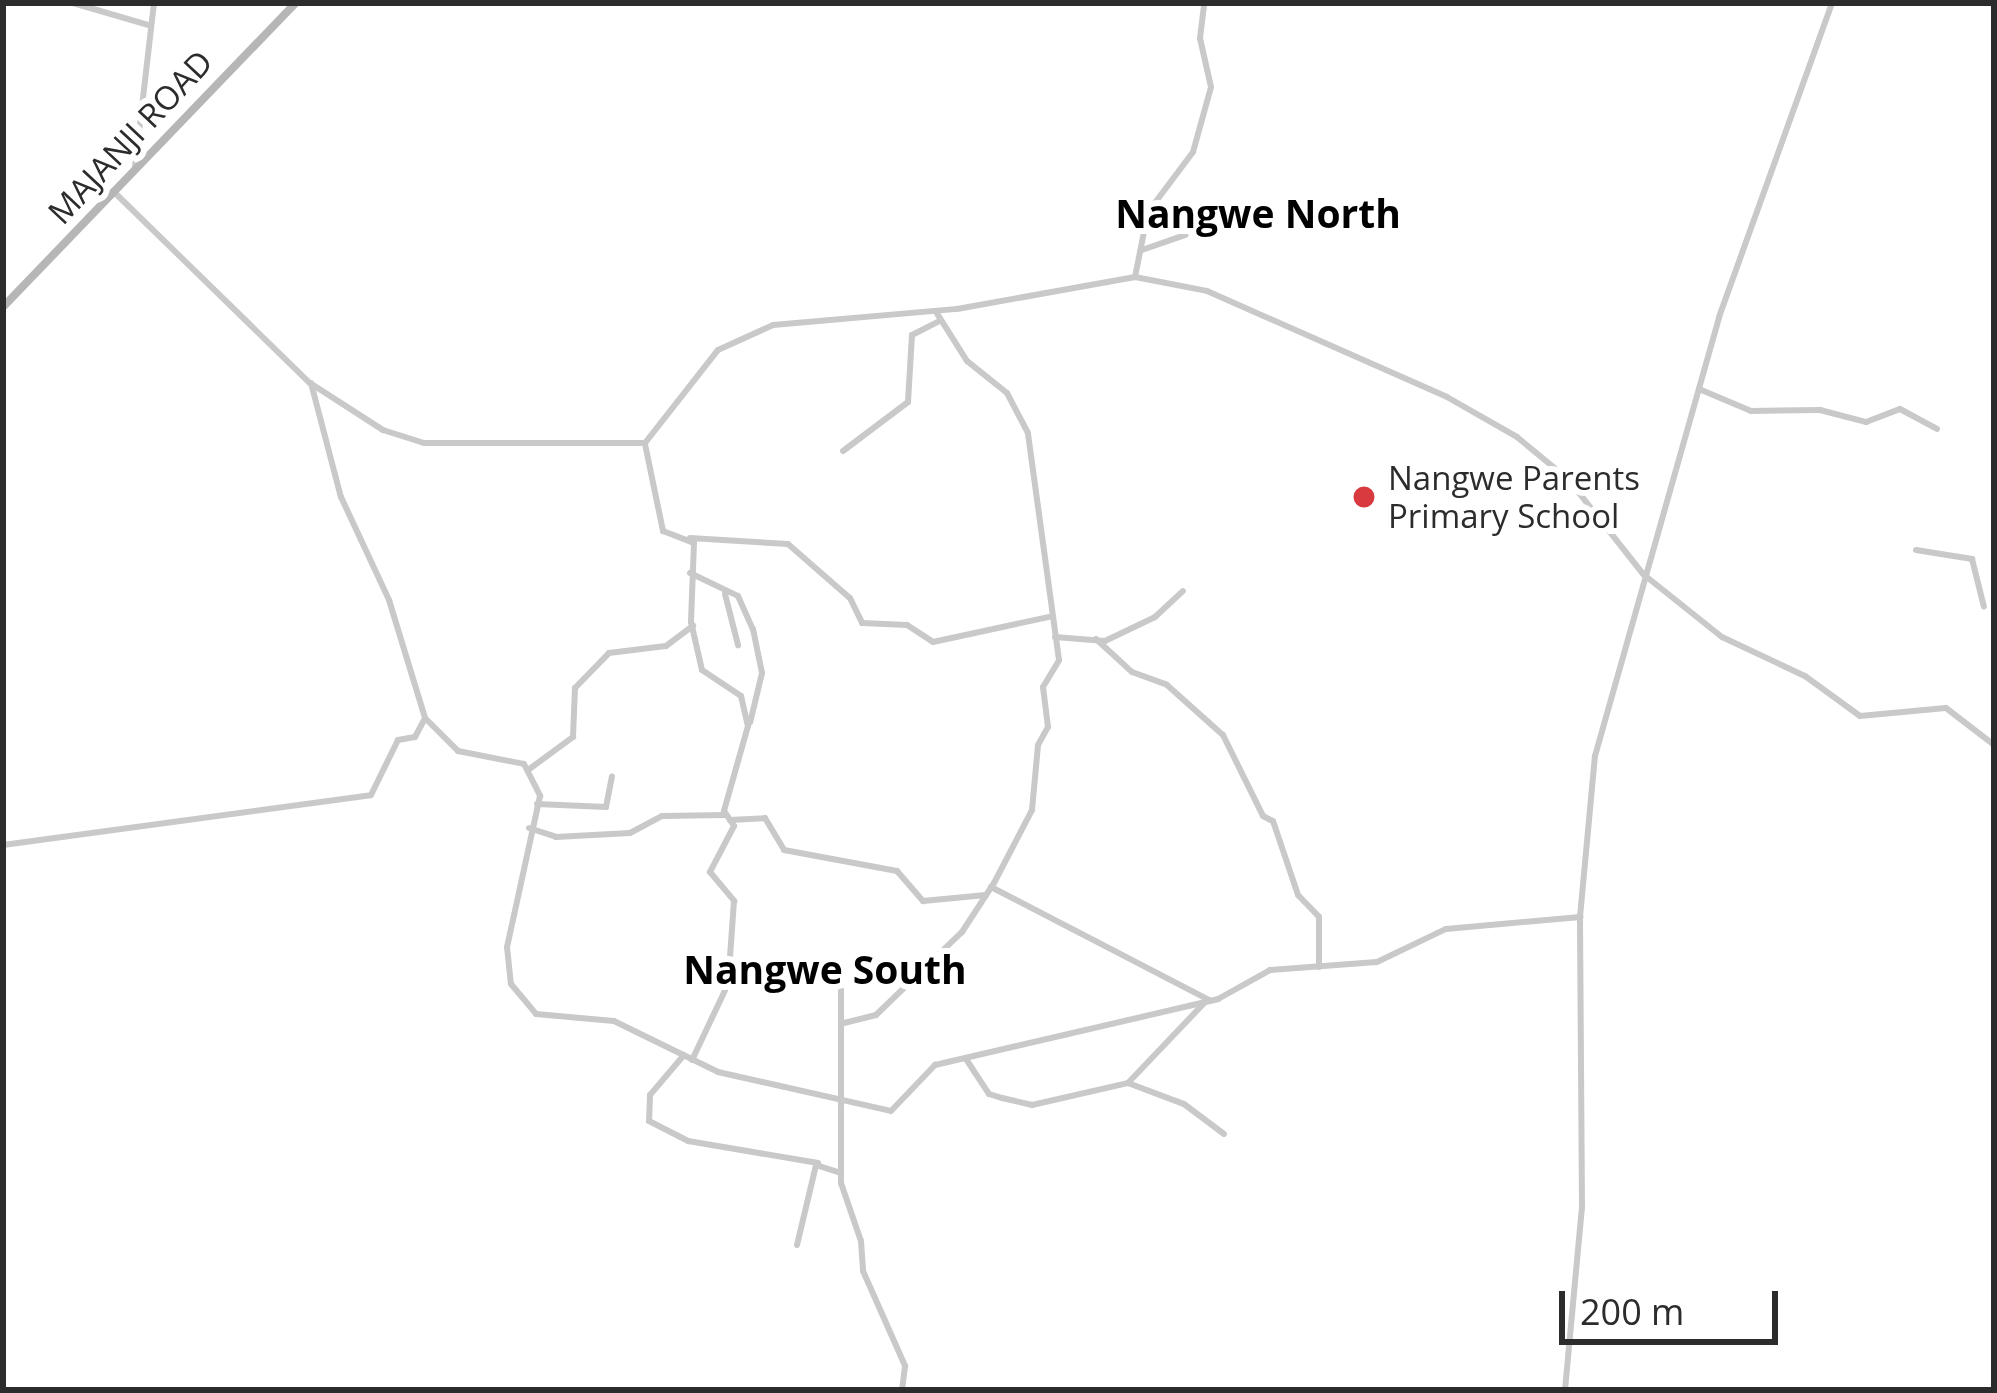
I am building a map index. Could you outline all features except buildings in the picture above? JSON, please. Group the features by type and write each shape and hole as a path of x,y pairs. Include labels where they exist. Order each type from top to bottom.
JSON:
{"main road":[{"name":"MAJANJI ROAD","path":"3,307 296,3"}],"street":[{"path":"73,3 148,26"},
{"path":"135,167 154,3"},
{"path":"1135,278 1148,212 1192,152 1211,87 1200,38 1204,3"},
{"path":"1565,1390 1582,1208 1580,917 1591,777 1643,574 1745,233 1832,3"},
{"path":"113,191 310,382 383,430 424,443 645,443"},
{"path":"1142,250 1185,235"},
{"path":"1050,617 933,642 907,625 862,623 850,598 788,544 690,538 663,530 645,443 718,350 753,329 937,316 1135,278 1208,291 1504,428 1568,479 1643,574 1722,637 1804,676 1860,716 1946,708 1994,745"},
{"path":"843,451 908,403 912,335 937,316"},
{"path":"844,1023 876,1016 962,932 989,891 1032,810 1038,745 1048,727 1042,687 1059,660 1028,433 1007,393 967,361 937,316"},
{"path":"310,382 341,497 389,600 424,718 458,751 516,759 528,770 537,804 507,947 517,996 536,1014 614,1021 688,1058 844,1106 897,1109 929,1070 1208,1001 1270,970 1377,962 1445,929 1580,917"},
{"path":"1699,389 1751,411 1820,410 1866,422 1900,409 1937,429"},
{"path":"690,538 693,626 704,676 741,696 748,726"},
{"path":"1916,550 1972,560 1984,607"},
{"path":"690,573 742,601 763,673 727,818"},
{"path":"1981,596 1994,591"},
{"path":"1055,638 1096,639 1143,624 1184,592"},
{"path":"725,594 738,645"},
{"path":"528,770 573,737 574,688 608,652 666,646 693,626"},
{"path":"1096,639 1132,672 1167,685 1223,735 1264,818 1273,820 1298,895 1319,917 1319,968"},
{"path":"3,845 371,795 398,740 415,737 424,718"},
{"path":"537,804 606,807 612,778"},
{"path":"529,828 556,837 630,833 662,816 765,818 784,850 897,871 923,901 989,891 1208,1001"},
{"path":"727,818 734,826 710,872 729,885 734,901 726,992 710,1009 703,1047 650,1095 649,1121 688,1142 818,1163 840,1173"},
{"path":"841,990 844,1106 840,1173 862,1271 905,1366 902,1390"},
{"path":"1128,1083 1208,1001"},
{"path":"966,1059 989,1094 1024,1104 1128,1083 1184,1104 1224,1134"},
{"path":"797,1245 818,1163"}],"place":[{"name":"Nangwe Parents Primary School","path":"1364,497"}],"district":[{"name":"Nangwe North","path":"1258,213"},
{"name":"Nangwe South","path":"825,969"}]}
